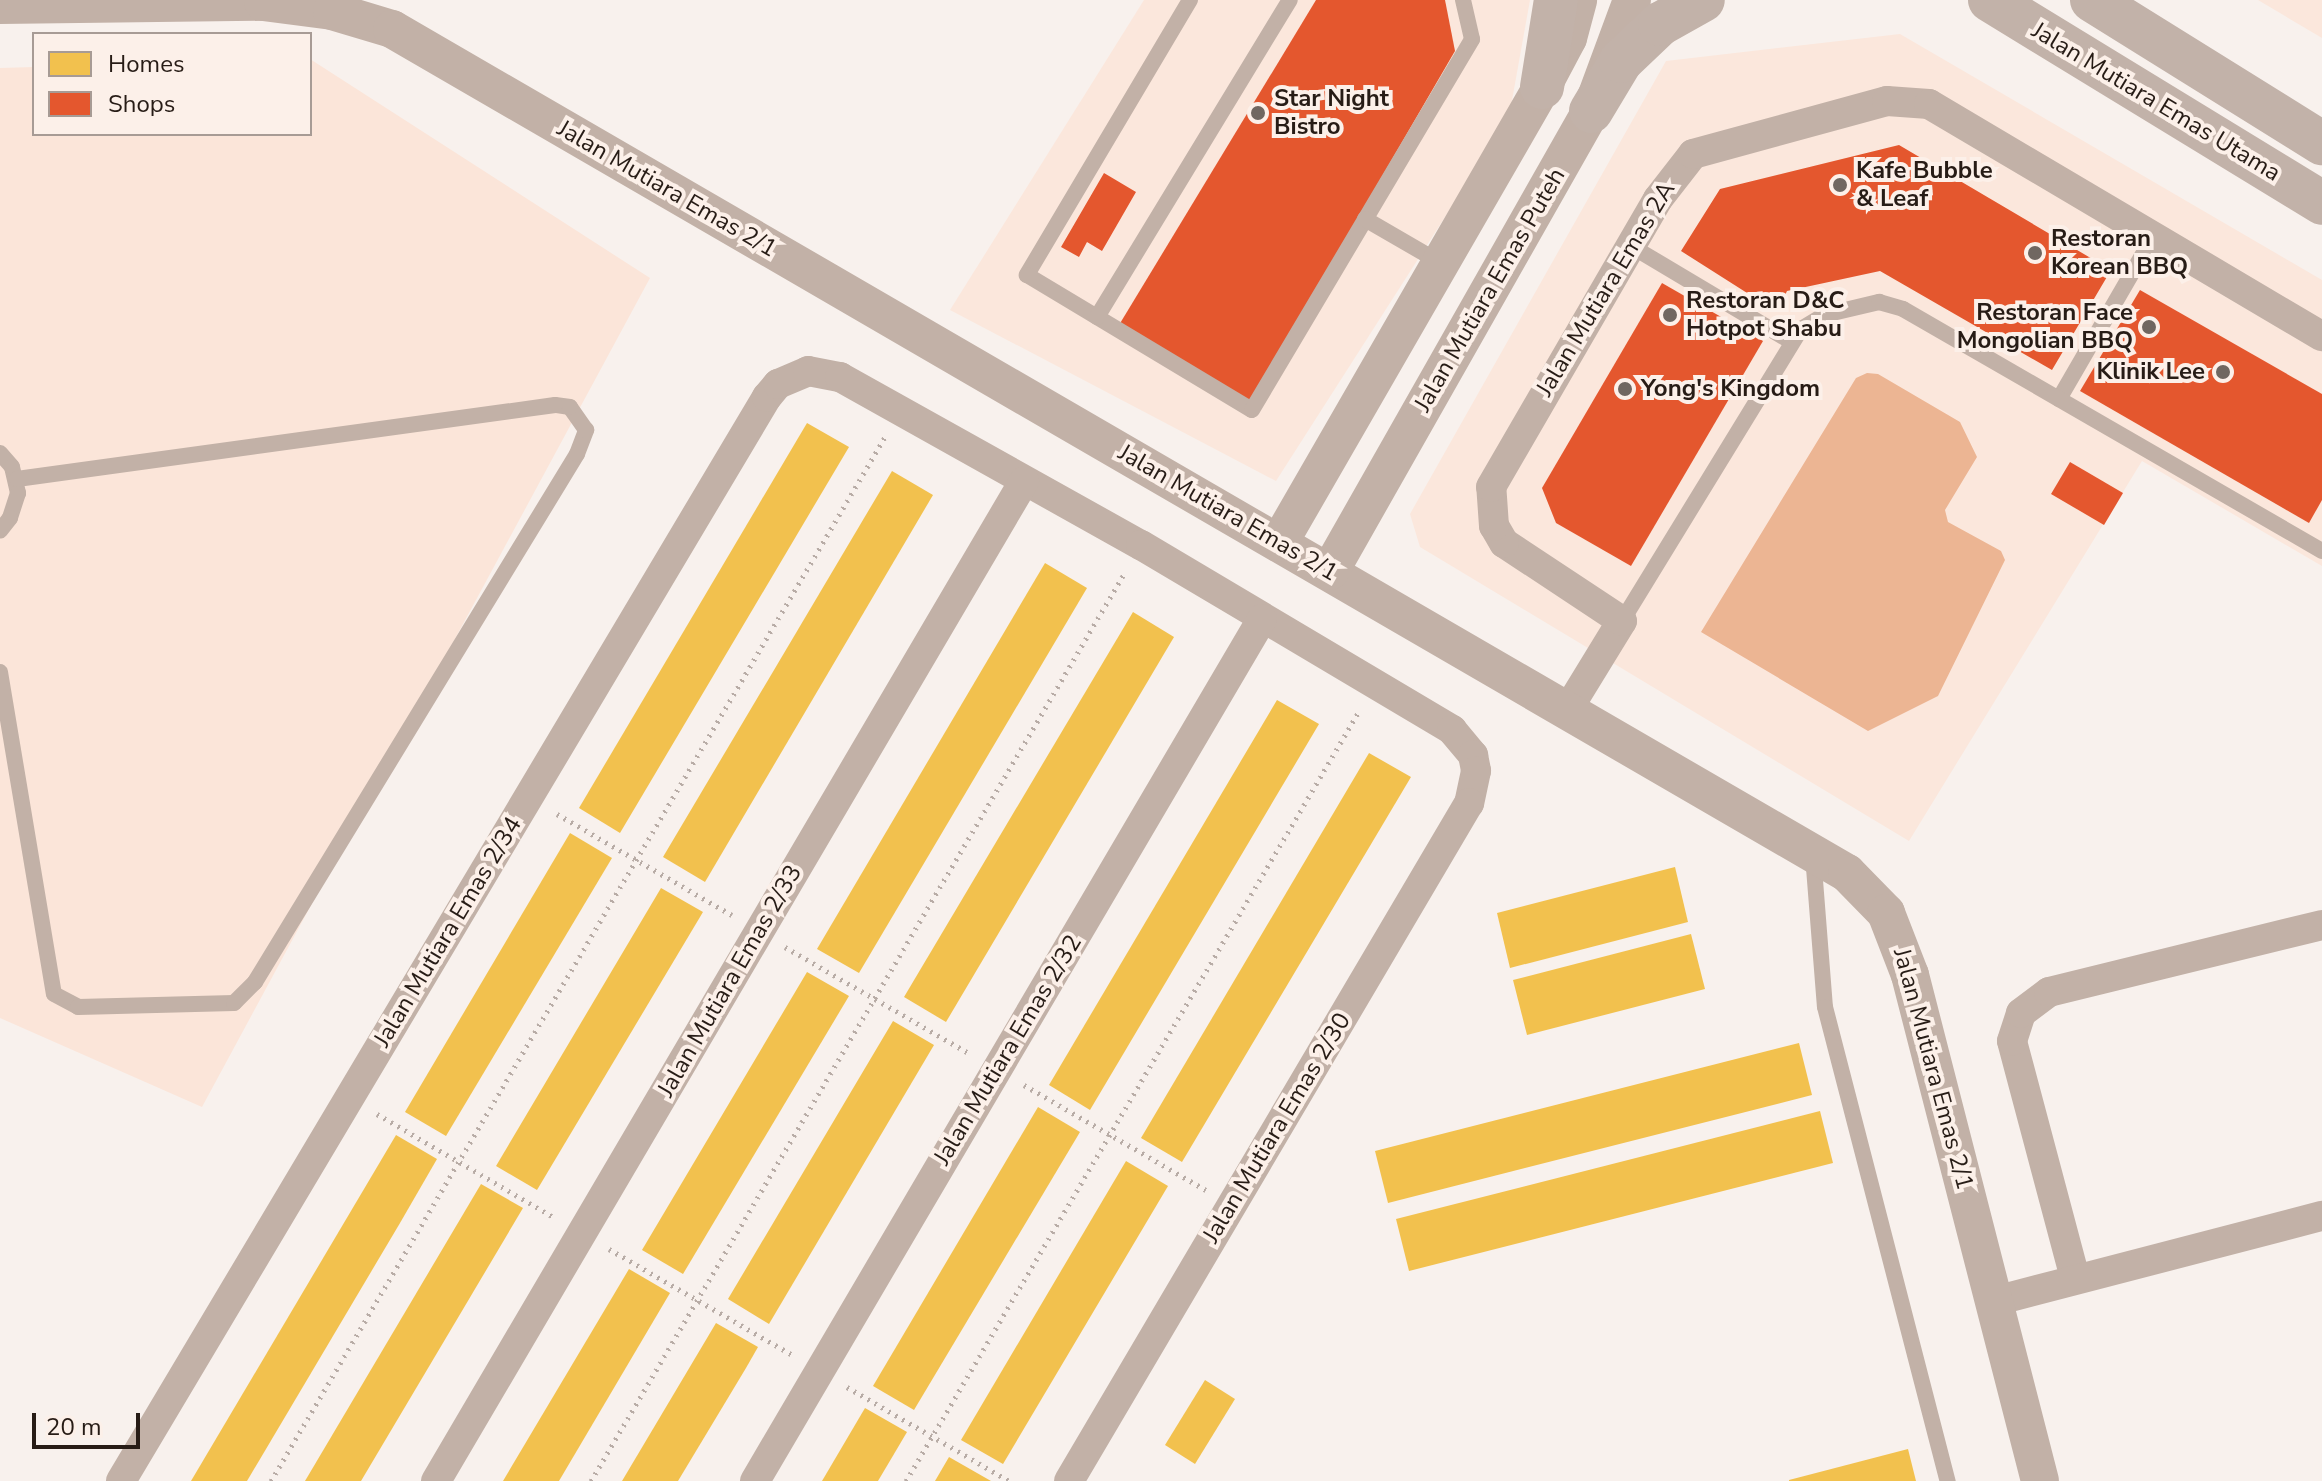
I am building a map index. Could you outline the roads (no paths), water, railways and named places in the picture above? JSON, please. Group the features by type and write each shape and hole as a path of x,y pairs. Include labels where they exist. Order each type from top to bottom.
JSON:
{"main road":[{"path":"1542,87 1556,0"},
{"path":"1591,111 1621,61 1660,24 1703,0"},
{"name":"Jalan Mutiara Emas Utama","path":"1990,0 2322,203"},
{"path":"2092,0 2322,143"}],"street":[{"path":"1279,543 1542,87 1568,38 1578,0"},
{"name":"Jalan Mutiara Emas Puteh","path":"1330,571 1591,111 1632,0"},
{"name":"Jalan Mutiara Emas 2/1","path":"0,5 263,2 332,11 392,29 1568,709 1813,854 1869,892 1897,938 1922,1014 2040,1481"},
{"name":"Jalan Mutiara Emas 2A","path":"1622,621 1504,543 1490,506 1499,468 1677,170 1693,154 1908,99 1929,104 2322,336"},
{"name":"Jalan Mutiara Emas 2/34","path":"121,1481 778,384 808,371 824,372 1024,481"},
{"path":"1024,481 1141,545 1262,619"},
{"name":"Jalan Mutiara Emas 2/33","path":"436,1481 1024,481"},
{"name":"Jalan Mutiara Emas 2/30","path":"1069,1481 1469,803 1476,771 1465,741 1376,682 1262,619"},
{"name":"Jalan Mutiara Emas 2/32","path":"755,1481 1262,619"},
{"path":"1568,709 1622,621"},
{"path":"2075,1278 2012,1041 2021,1013 2049,992 2322,925"},
{"path":"1995,1301 2322,1216"}],"lane":[{"path":"1190,0 1027,275 1252,410 1472,39 1463,0"},
{"path":"1097,317 1290,0"},
{"path":"1365,219 1441,263"},
{"path":"2059,399 2153,237"},
{"path":"1631,246 1792,342"},
{"path":"1622,621 1792,342 1815,318 1887,302 2321,547"},
{"path":"0,672 54,994 78,1007 234,1003 255,982 577,454 586,430 570,407 555,405 17,479"},
{"path":"0,453 17,479 16,506 0,531"},
{"path":"1813,854 1825,1007 1948,1481"}],"place":[{"name":"Star Night Bistro","path":"1258,113"},
{"name":"Kafe Bubble & Leaf","path":"1840,185"},
{"name":"Restoran Korean BBQ","path":"2035,253"},
{"name":"Restoran D&C Hotpot Shabu","path":"1670,315"},
{"name":"Restoran Face Mongolian BBQ","path":"2149,327"},
{"name":"Klinik Lee","path":"2223,372"},
{"name":"Yong's Kingdom","path":"1625,389"}]}
